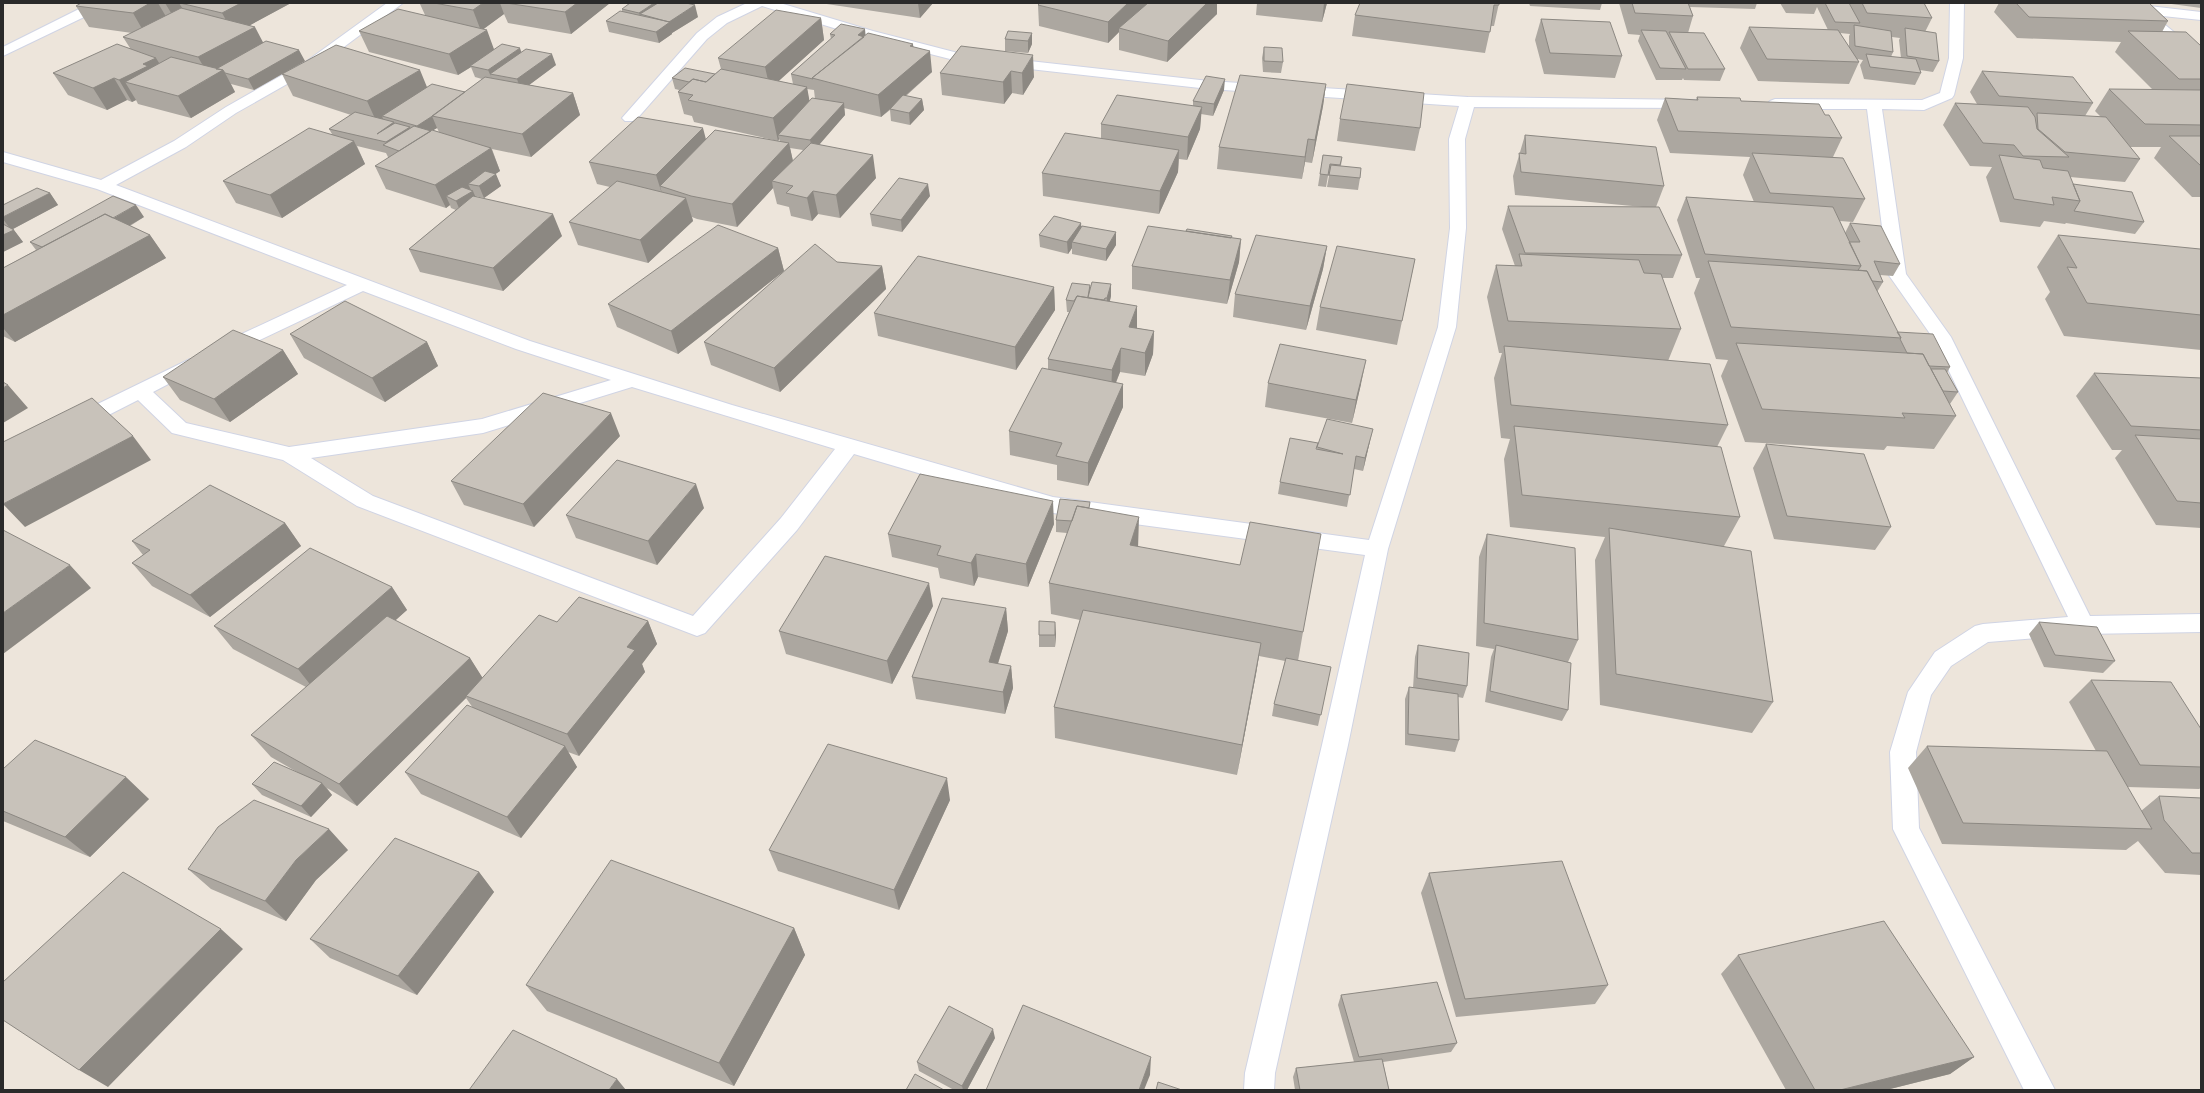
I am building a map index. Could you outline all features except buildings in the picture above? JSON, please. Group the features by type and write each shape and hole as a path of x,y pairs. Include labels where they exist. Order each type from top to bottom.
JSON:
{"street":[{"path":"3,52 102,3"},
{"path":"103,186 180,144 232,110 312,64 396,3"},
{"path":"630,118 702,36 722,20 758,3"},
{"path":"766,3 868,34 958,58 1209,85 1468,102 1710,103"},
{"path":"1757,104 1924,105 1947,95 1956,58 1957,3"},
{"path":"2088,3 2201,16"},
{"path":"2138,9 2201,61"},
{"path":"1259,1090 1260,1073 1336,745 1377,549 1447,327 1458,228 1457,139 1468,102"},
{"path":"1874,104 1897,274 1942,337 2083,625"},
{"path":"3,157 103,186 523,345 725,410 1053,505 1377,549"},
{"path":"65,429 140,390 361,284"},
{"path":"289,454 483,426 632,380"},
{"path":"140,390 179,428 289,454 365,501 697,627 789,524 849,446"},
{"path":"2040,1090 1906,829 1903,752 1920,692 1943,659 1983,633 2083,625 2201,623"}]}
